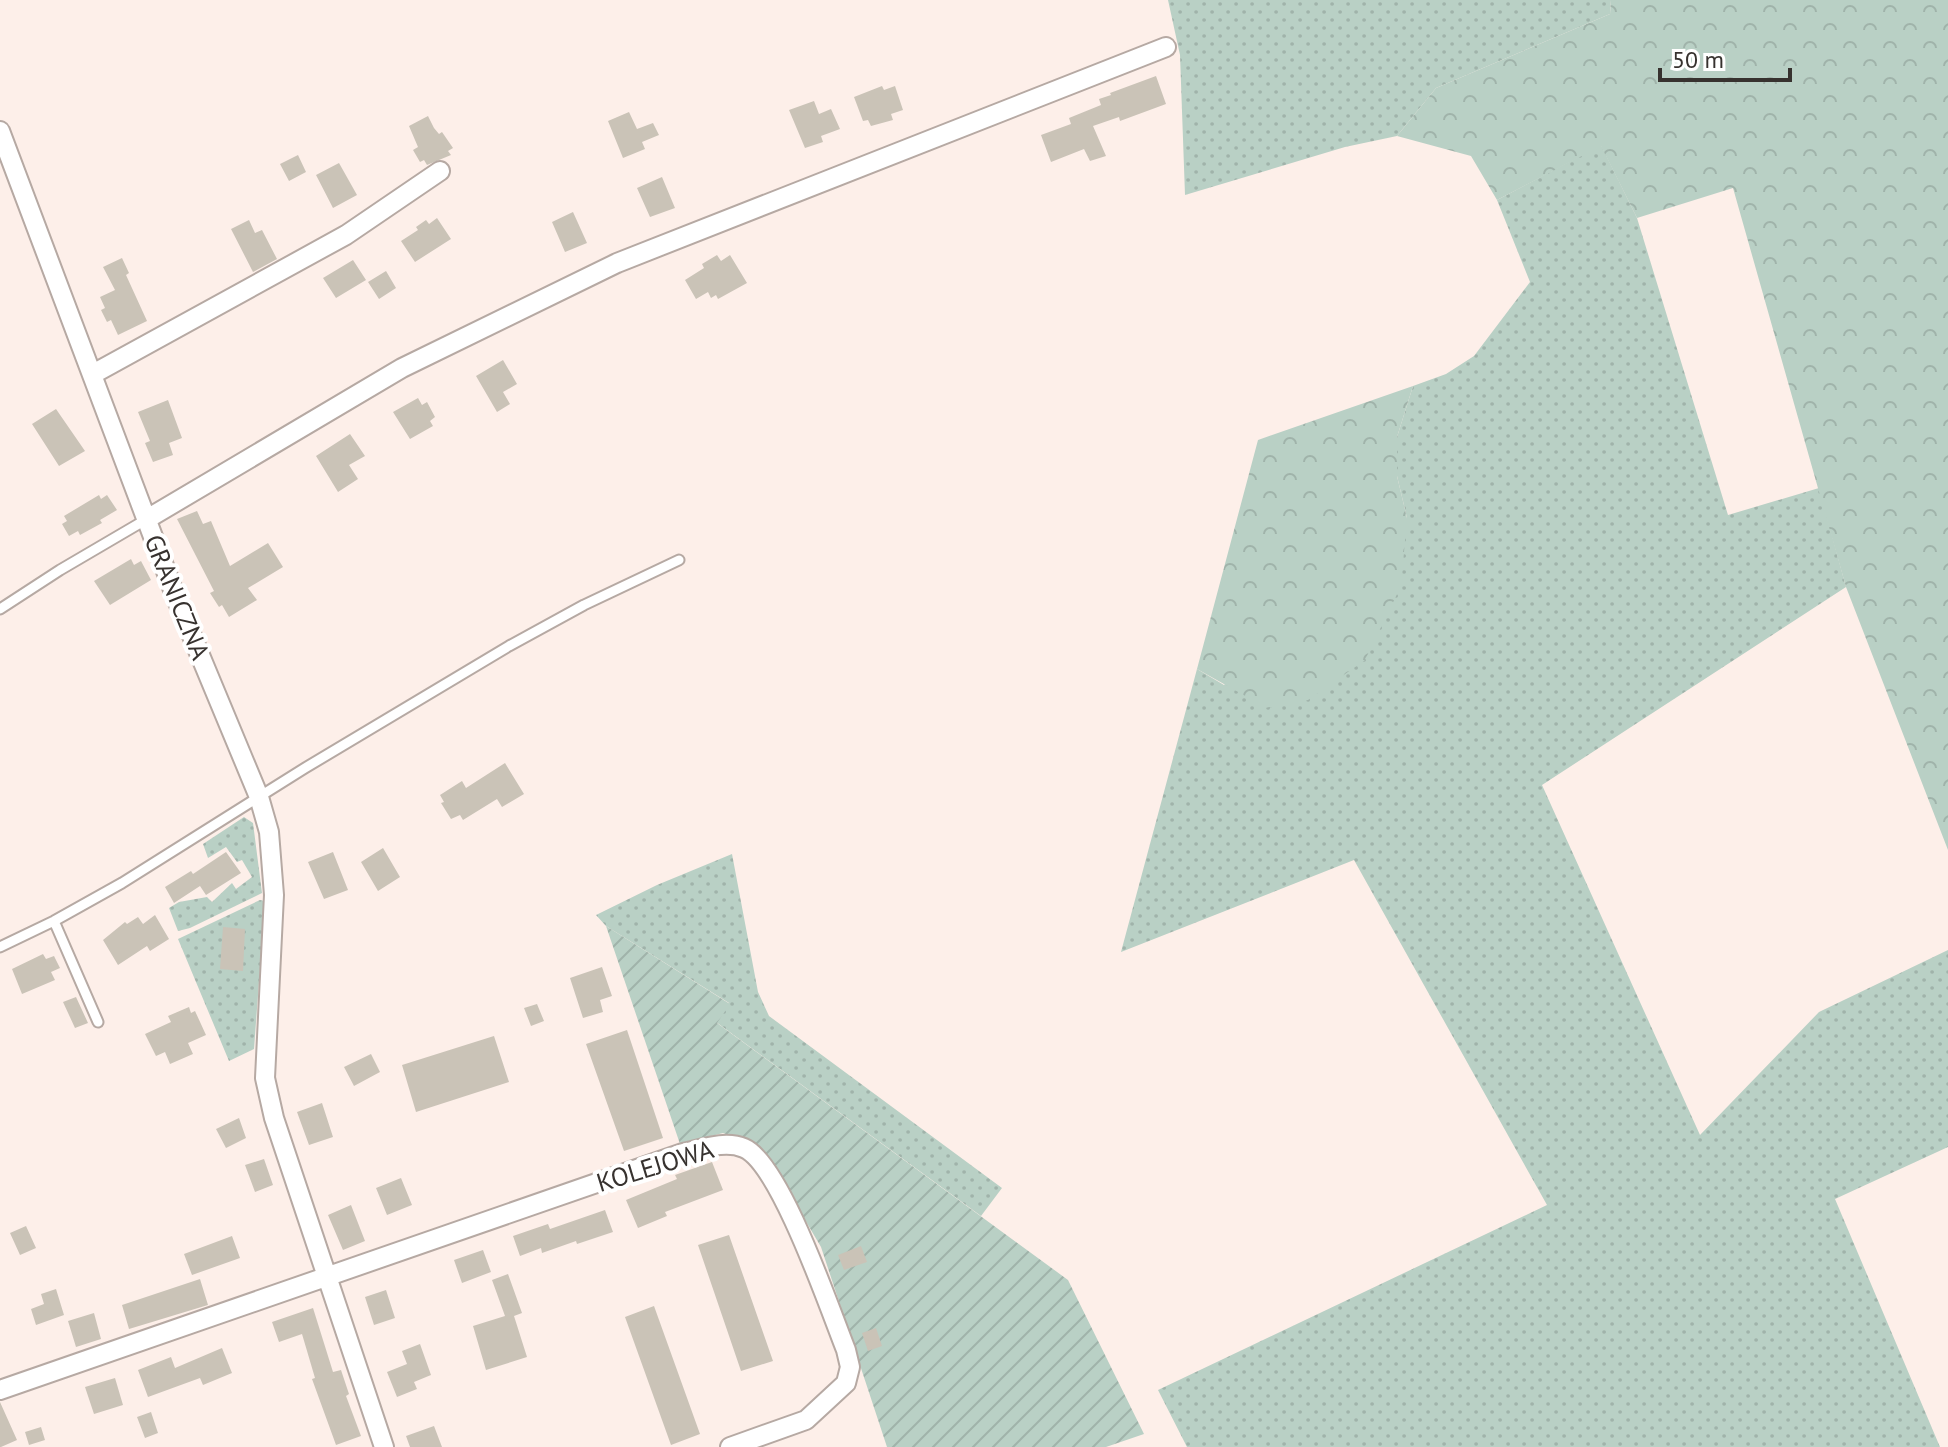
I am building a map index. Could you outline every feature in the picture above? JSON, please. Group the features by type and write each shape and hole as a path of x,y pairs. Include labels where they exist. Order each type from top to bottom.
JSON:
{"street":[{"path":"147,519 402,368 617,263 1166,47"},
{"name":"GRANICZNA","path":"0,131 175,595 259,797 269,832 274,895 265,1078 274,1118 327,1277"},
{"path":"93,374 346,235 440,171"},
{"name":"KOLEJOWA","path":"0,1390 683,1153 726,1144 745,1148 760,1160 788,1210 846,1350 850,1367 846,1383 806,1420 730,1447"},
{"path":"327,1277 384,1447"}],"lane":[{"path":"0,609 147,519"},
{"path":"0,947 122,883 509,646 584,605 679,560"},
{"path":"54,921 98,1022"}],"green space":[{"path":"1168,0 1611,0 1610,14 1436,88 1397,136 1345,147 1185,195 1180,55"},
{"path":"1611,0 1948,0 1948,850 1846,587 1733,188 1637,218 1601,146 1497,200 1471,156 1397,136 1436,88 1610,14"},
{"path":"1601,145 1637,218 1728,515 1819,488 1846,587 1542,785 1700,1135 1819,1012 1948,950 1948,1147 1835,1199 1940,1447 1187,1447 1158,1390 1547,1205 1354,860 1121,952 1197,669 1224,685 1407,518 1397,476 1397,437 1413,386 1446,374 1474,356 1530,282 1497,200"},
{"path":"1413,386 1397,437 1397,476 1407,518 1401,586 1365,660 1308,700 1267,708 1197,669 1258,440"},
{"path":"244,817 253,823 262,893 178,931 169,908 179,902 207,897 212,902 232,883 236,889 252,877 242,860 237,862 226,847 208,858 203,844"},
{"path":"732,854 758,992 769,1016 1002,1188 981,1216 716,1022 729,1003 606,926 596,915 657,885"},
{"path":"260,900 265,901 254,1049 229,1061 178,939"},
{"path":"606,926 730,1004 717,1023 1068,1280 1144,1434 1106,1447 887,1447 821,1247 781,1179 734,1137 723,1133 680,1144"}],"building":[{"path":"1156,76 1166,104 1120,121 1119,117 1093,126 1106,156 1090,161 1084,149 1051,162 1041,135 1071,124 1069,118 1101,105 1099,99 1110,93"},
{"path":"882,86 884,90 895,86 903,110 891,114 893,120 871,126 868,120 863,121 854,97"},
{"path":"814,101 819,114 831,109 840,129 821,136 823,142 805,148 789,110"},
{"path":"629,112 637,129 653,123 659,135 642,142 645,149 623,158 608,121"},
{"path":"428,116 434,128 439,134 442,132 453,148 448,151 451,155 427,165 424,160 420,162 413,150 418,147 409,126"},
{"path":"298,155 306,172 289,181 280,164"},
{"path":"339,163 357,195 333,208 316,175"},
{"path":"662,177 675,208 650,217 637,188"},
{"path":"573,212 587,243 565,252 552,222"},
{"path":"437,218 451,239 415,262 401,241 418,230 416,227 426,220 429,224"},
{"path":"249,220 255,233 262,230 277,259 253,272 231,229"},
{"path":"717,255 721,261 730,255 747,283 718,299 716,295 711,298 708,292 696,299 685,280"},
{"path":"122,258 129,273 126,275 147,321 118,335 111,320 107,322 101,310 105,308 100,297 115,290 103,267"},
{"path":"353,260 366,280 336,298 323,278"},
{"path":"386,271 396,288 379,299 368,282"},
{"path":"503,360 517,384 503,392 510,404 497,412 476,376"},
{"path":"418,398 422,405 427,402 435,417 430,421 433,426 410,439 393,412"},
{"path":"168,400 182,438 169,443 173,455 153,462 145,443 150,441 138,412"},
{"path":"56,409 85,451 59,466 32,424"},
{"path":"350,434 365,456 349,465 358,479 338,492 316,456"},
{"path":"99,495 101,499 107,495 117,510 80,535 78,531 69,536 62,524 67,521 64,516"},
{"path":"197,511 203,524 211,521 230,566 268,543 283,567 248,588 257,600 229,617 210,593 214,591 177,519"},
{"path":"131,559 134,565 141,561 151,580 110,605 94,581"},
{"path":"505,763 524,794 502,807 497,799 463,820 460,815 451,819 441,803 444,802 440,795 462,781 466,788"},
{"path":"383,848 400,877 378,891 361,862"},
{"path":"226,852 241,873 206,895 200,886 174,903 165,887 191,871 193,874"},
{"path":"333,852 348,890 324,899 308,862"},
{"path":"155,915 169,939 150,951 147,946 118,965 103,940 125,922 127,924 138,917 143,924"},
{"path":"223,927 245,929 243,971 220,969"},
{"path":"43,954 46,959 54,956 60,968 51,972 55,980 22,994 12,969"},
{"path":"602,967 612,996 600,1000 603,1012 583,1018 570,978"},
{"path":"76,997 88,1023 75,1028 63,1002"},
{"path":"537,1004 544,1021 531,1026 524,1008"},
{"path":"189,1007 191,1013 195,1011 206,1035 188,1043 193,1054 170,1064 165,1052 156,1056 145,1034 171,1022 168,1016"},
{"path":"627,1030 663,1138 624,1151 586,1044"},
{"path":"494,1036 509,1082 416,1112 402,1065"},
{"path":"371,1054 380,1072 354,1086 344,1067"},
{"path":"322,1103 333,1137 309,1145 297,1112"},
{"path":"239,1118 246,1138 226,1148 216,1129"},
{"path":"264,1159 273,1185 255,1192 245,1165"},
{"path":"712,1162 723,1190 665,1212 667,1216 638,1228 626,1200 677,1179 675,1175"},
{"path":"401,1178 412,1205 387,1215 376,1188"},
{"path":"351,1205 365,1241 343,1250 328,1215"},
{"path":"605,1210 613,1232 577,1244 576,1241 542,1253 541,1248 520,1256 513,1236 548,1224 550,1229"},
{"path":"26,1226 36,1248 20,1255 10,1233"},
{"path":"729,1235 773,1361 741,1371 698,1245"},
{"path":"232,1236 240,1258 192,1275 184,1254"},
{"path":"861,1246 867,1262 844,1270 838,1255"},
{"path":"483,1250 491,1272 462,1283 454,1260"},
{"path":"508,1274 522,1313 514,1316 527,1357 486,1370 473,1326 505,1316 492,1280"},
{"path":"200,1279 208,1305 129,1329 122,1305"},
{"path":"56,1289 64,1315 36,1325 31,1309 44,1304 41,1294"},
{"path":"386,1290 395,1318 374,1325 365,1297"},
{"path":"654,1306 700,1434 671,1445 625,1317"},
{"path":"313,1308 333,1372 341,1370 349,1394 346,1396 361,1436 336,1445 312,1379 315,1378 302,1334 279,1342 272,1322"},
{"path":"94,1313 101,1339 76,1347 68,1321"},
{"path":"876,1328 882,1346 868,1351 862,1333"},
{"path":"420,1344 431,1375 414,1382 417,1389 397,1397 387,1372 407,1364 402,1351"},
{"path":"222,1348 232,1373 203,1385 200,1378 148,1397 138,1370 171,1357 175,1368"},
{"path":"115,1378 123,1405 94,1414 85,1387"},
{"path":"0,1402 17,1440 1,1447 0,1447"},
{"path":"151,1412 158,1433 145,1438 137,1417"},
{"path":"434,1426 442,1447 410,1447 406,1436"},
{"path":"41,1427 45,1440 29,1445 25,1432"}]}
